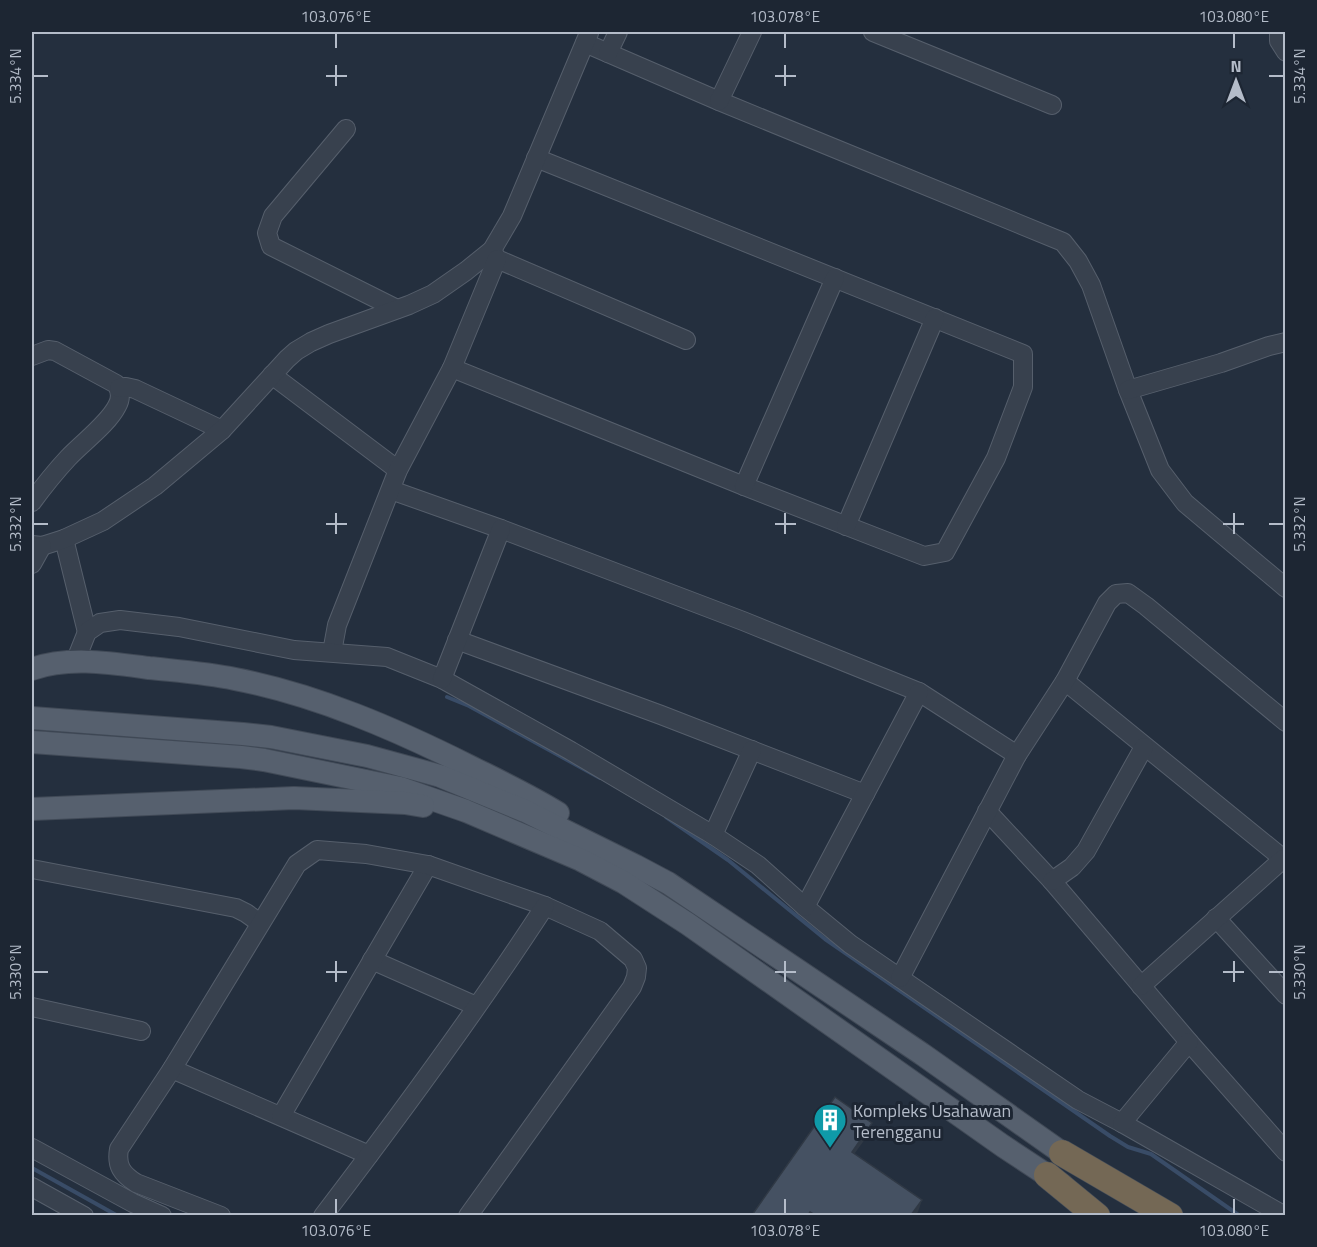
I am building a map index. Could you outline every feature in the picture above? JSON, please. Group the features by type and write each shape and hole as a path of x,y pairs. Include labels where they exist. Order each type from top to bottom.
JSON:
{"highway":[{"path":"1062,1153 1170,1215"},
{"path":"1047,1175 1097,1215"}],"main road":[{"path":"32,669 47,663 110,663 233,678 282,690 349,712 430,747 535,799 706,907 1153,1215"},
{"path":"40,719 262,736 392,762 460,783 525,811 668,883"},
{"path":"40,742 215,754 264,760 400,788 466,811 571,855 623,882 688,924 1047,1175 1108,1215"},
{"path":"32,809 294,798 405,803 466,811"}],"street":[{"path":"608,53 618,32"},
{"path":"720,101 752,32"},
{"path":"873,32 1052,105"},
{"path":"1279,32 1279,41 1286,52"},
{"path":"332,652 337,625 399,470 452,368 494,255 587,37 608,53 1063,242 1078,261 1091,285 1128,390 1160,470 1185,503 1286,588"},
{"path":"346,129 273,216 267,232 271,246 397,309"},
{"path":"452,368 924,556 945,552 996,458 1023,387 1023,354 536,158"},
{"path":"32,564 35,546 64,539 103,521 155,486 222,430 296,351 329,333 433,294 494,255"},
{"path":"494,255 686,340"},
{"path":"744,486 835,278"},
{"path":"846,526 934,318"},
{"path":"1128,390 1286,342"},
{"path":"32,356 48,350 55,351 111,381 119,388 120,399 108,420 54,473 32,502"},
{"path":"272,375 399,470"},
{"path":"119,388 135,389 222,430"},
{"path":"391,490 501,529 743,621 919,692 1017,754"},
{"path":"442,679 501,529"},
{"path":"64,539 87,632"},
{"path":"900,978 1017,754 1065,681 1107,603 1116,594 1128,593 1155,613 1286,722"},
{"path":"75,662 87,632 100,623 120,620 179,627 294,650 387,657 442,679 571,750 713,835 758,865 850,944 1077,1100 1284,1215"},
{"path":"457,640 865,794"},
{"path":"1065,681 1284,860 1141,986"},
{"path":"805,907 919,692"},
{"path":"1052,881 1072,867 1086,851 1144,747"},
{"path":"713,835 752,750"},
{"path":"987,811 1052,881 1286,1152"},
{"path":"221,1215 136,1182 121,1170 117,1159 120,1149 297,864 317,850 366,854 428,865 545,906 600,931 633,959 637,968 632,987 468,1215"},
{"path":"281,1116 428,865"},
{"path":"32,869 236,908 260,923"},
{"path":"323,1215 511,958 545,906"},
{"path":"1216,918 1286,995"},
{"path":"372,960 476,1006"},
{"path":"32,1007 141,1031"},
{"path":"1122,1123 1189,1042"},
{"path":"172,1068 369,1155"},
{"path":"32,1148 133,1203 162,1215"},
{"path":"32,1187 57,1209 84,1215"}],"building":[{"name":"Kompleks Usahawan Terengganu","path":"835,1097 872,1123 852,1152 922,1200 911,1215 815,1215 810,1212 808,1215 752,1215"}],"waterway":[{"path":"447,697 469,706 600,778"},
{"path":"666,817 728,860 825,939 1110,1136 1128,1147 1151,1154 1240,1216"},
{"path":"32,1168 118,1216"}],"place":[{"name":"Kompleks Usahawan Terengganu","path":"830,1149"}]}
